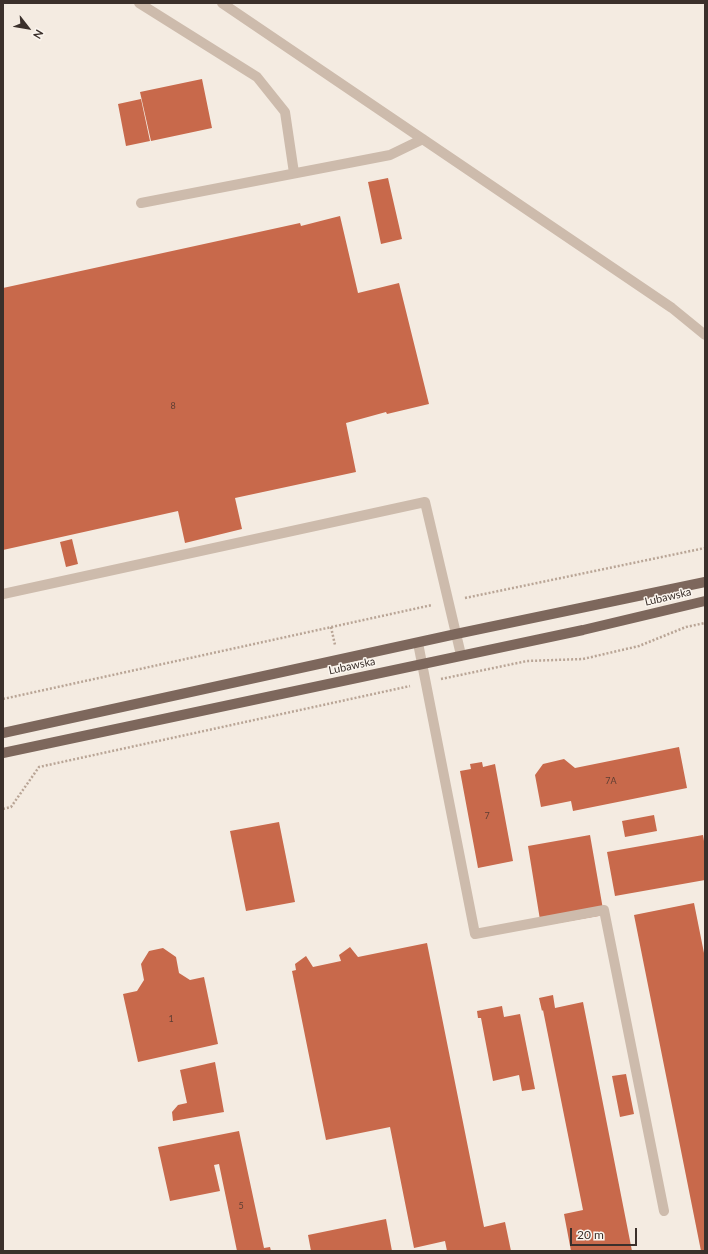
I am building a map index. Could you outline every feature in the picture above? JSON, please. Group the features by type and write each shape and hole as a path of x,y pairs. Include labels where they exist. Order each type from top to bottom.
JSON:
{"main road":[{"name":"Lubawska","path":"3,733 456,634 705,582"},
{"name":"Lubawska","path":"3,753 583,630 705,601"}],"lane":[{"path":"139,3 257,77 285,112 294,173"},
{"path":"222,3 672,308 705,335"},
{"path":"141,203 390,155 423,139"},
{"path":"3,594 425,502 461,655"},
{"path":"418,643 475,934 604,910 664,1211"}],"path":[{"path":"3,700 449,601 705,548"},
{"path":"3,809 11,807 39,767 527,661 583,659 639,646 686,627 705,623"}],"building":[{"path":"202,79 212,128 151,141 140,92"},
{"path":"141,99 150,141 126,146 118,104"},
{"path":"388,178 402,239 381,244 368,182"},
{"path":"340,216 358,293 399,283 429,404 387,414 386,412 346,423 356,472 235,498 242,529 185,543 178,511 3,550 3,288 300,223 301,226"},
{"path":"72,539 78,564 66,567 60,542"},
{"path":"679,747 687,788 573,811 571,801 541,807 535,775 543,764 564,759 575,768"},
{"path":"482,762 483,767 495,764 513,861 478,868 460,771 471,769 470,764"},
{"path":"654,815 657,831 625,837 622,821"},
{"path":"279,822 295,902 246,911 230,831"},
{"path":"590,835 604,915 541,926 528,846"},
{"path":"703,835 705,847 705,880 615,896 607,852"},
{"path":"694,903 705,958 705,1251 701,1251 634,915"},
{"path":"427,943 484,1227 505,1222 511,1251 447,1251 445,1241 414,1248 390,1127 326,1140 292,971 296,970 295,964 306,956 313,967 341,961 339,955 350,947 358,957"},
{"path":"163,948 176,957 179,973 190,980 204,977 218,1044 138,1062 123,994 137,991 144,980 141,964 149,951"},
{"path":"553,995 555,1008 583,1002 632,1251 571,1251 564,1214 583,1210 543,1010 542,1011 539,998"},
{"path":"502,1006 504,1017 520,1014 535,1089 522,1091 519,1075 493,1081 481,1018 478,1018 477,1011"},
{"path":"215,1062 224,1112 173,1121 172,1112 178,1105 187,1103 180,1070"},
{"path":"626,1074 634,1114 620,1117 612,1076"},
{"path":"239,1131 264,1248 270,1247 271,1251 237,1251 219,1164 214,1165 220,1191 170,1201 158,1147"},
{"path":"386,1219 392,1251 311,1251 308,1235"}]}
